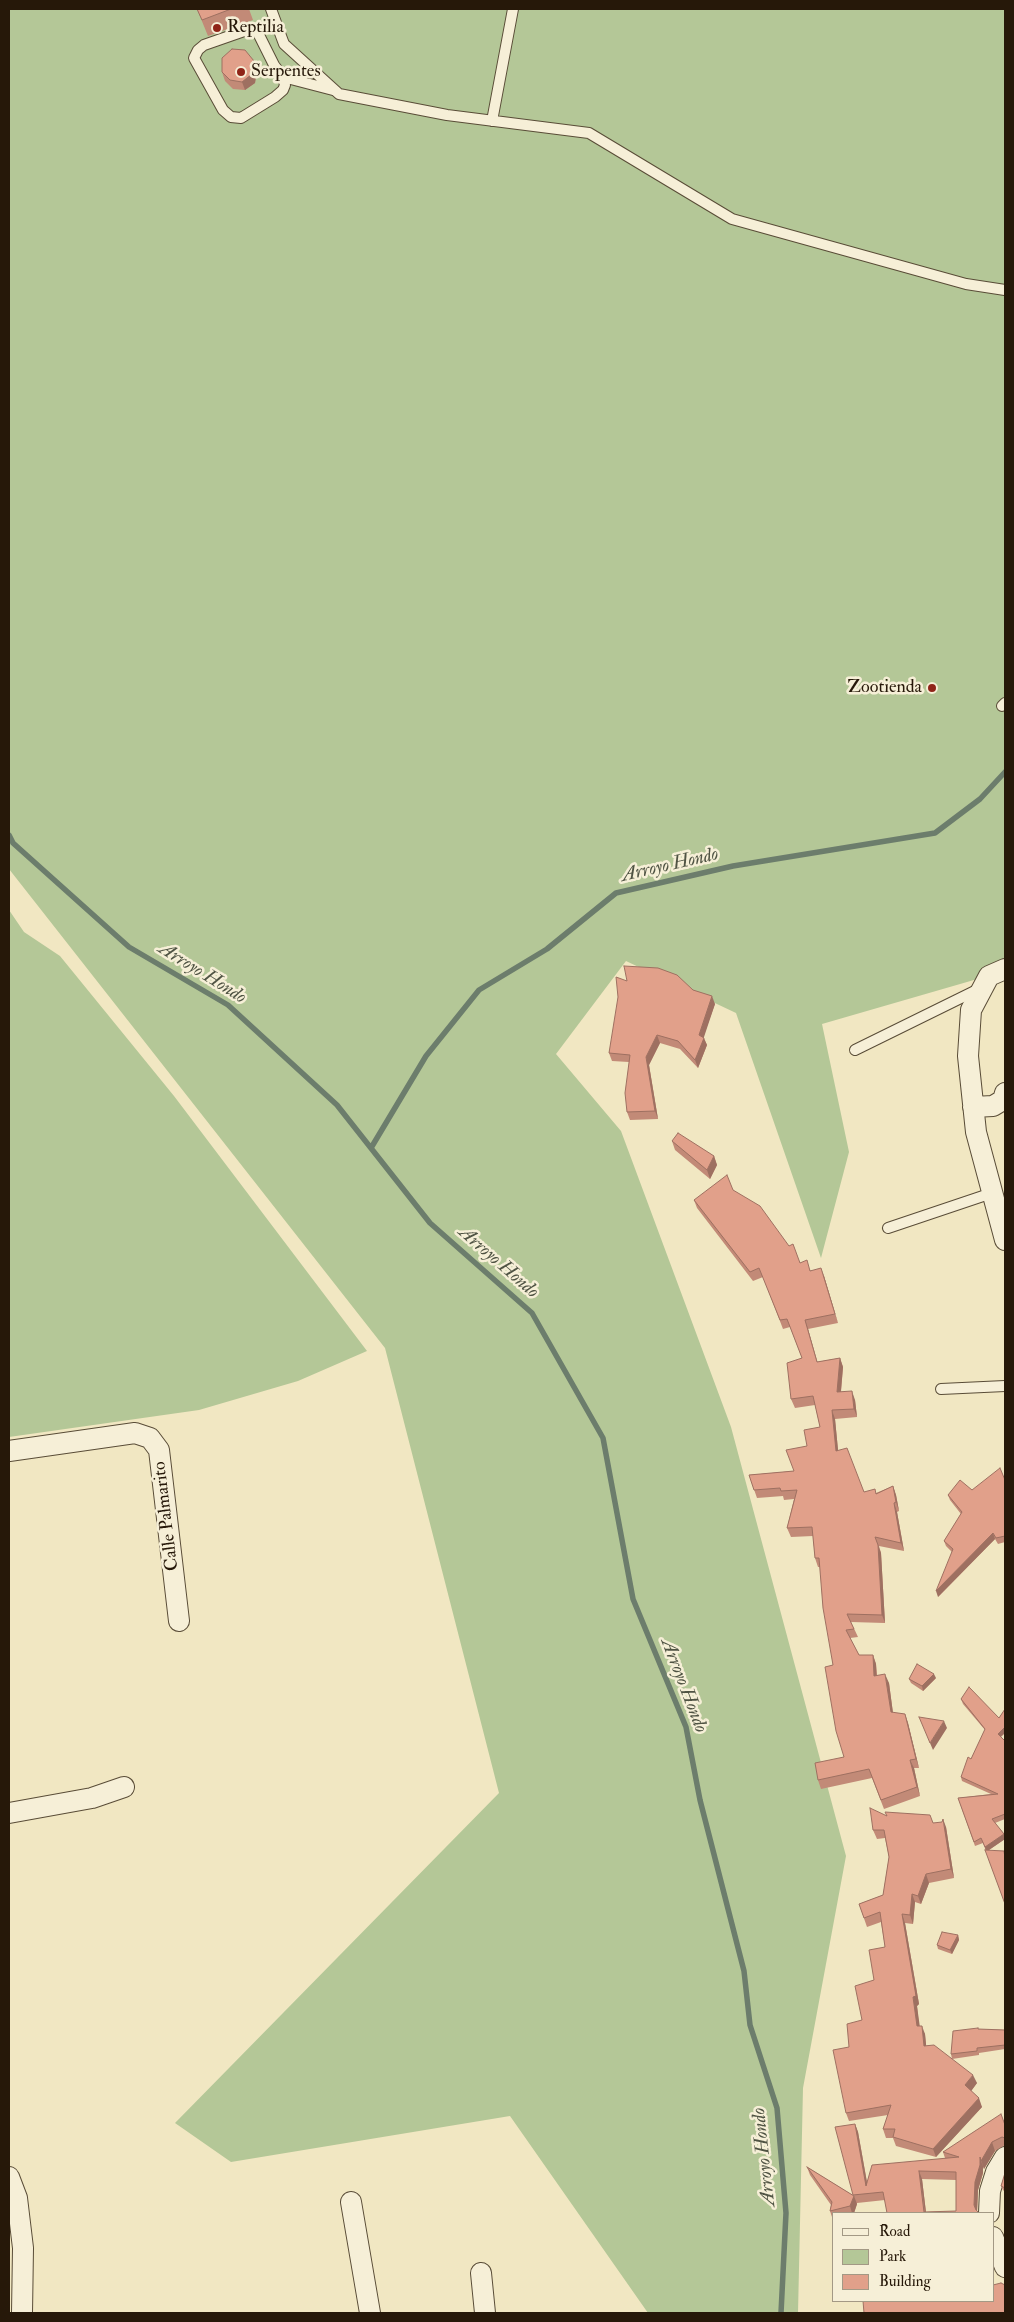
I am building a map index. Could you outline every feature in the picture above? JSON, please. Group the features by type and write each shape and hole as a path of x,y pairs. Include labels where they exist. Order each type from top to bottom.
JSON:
{"street":[{"path":"992,978 971,1010 968,1056 976,1132 1005,1240"},
{"path":"973,1107 993,1106 1003,1100 1005,1093"},
{"name":"Calle Palmarito","path":"9,1451 135,1433 150,1438 159,1450 179,1621"},
{"path":"9,1812 92,1798 124,1787"},
{"path":"989,2212 990,2191 1001,2165"},
{"path":"9,2177 17,2198 23,2248 22,2313"},
{"path":"351,2202 370,2313"},
{"path":"994,2240 1005,2267"},
{"path":"481,2272 485,2313"}],"lane":[{"path":"271,9 284,44 339,94 447,115 589,133 732,219 966,284 1005,290"},
{"path":"492,121 513,9"},
{"path":"283,77 283,90 275,97 242,118 231,117 223,110 194,58 198,50 204,45 247,30 254,31 258,33 274,65 283,77 336,90"},
{"path":"855,1050 992,978"},
{"path":"888,1228 992,1193"},
{"path":"941,1389 1005,1386"}],"green space":[{"path":"9,9 1005,9 1005,971 822,1024 849,1152 821,1258 736,1013 626,961 556,1054 621,1131 731,1427 846,1856 803,2088 798,2313 648,2313 510,2116 231,2162 175,2123 499,1793 385,1348 9,869"},
{"path":"9,910 24,932 60,956 174,1096 367,1351 298,1381 199,1410 9,1437"}],"building":[{"path":"197,9 231,9 202,20"},
{"name":"Serpentes","path":"232,49 245,50 254,61 252,74 242,82 230,80 222,72 222,58"},
{"path":"624,966 658,968 677,975 693,990 712,996 699,1035 704,1038 695,1060 678,1041 657,1035 646,1057 655,1111 627,1112 625,1093 630,1055 609,1053 618,997 616,977 627,981"},
{"path":"678,1133 714,1156 707,1170 672,1141"},
{"path":"727,1175 733,1190 760,1206 789,1246 793,1244 800,1263 807,1260 810,1271 821,1268 835,1314 805,1320 817,1362 840,1358 837,1392 852,1391 854,1409 832,1410 836,1451 847,1448 864,1492 875,1489 876,1494 893,1486 901,1543 875,1537 878,1545 882,1615 847,1614 854,1629 846,1630 859,1655 873,1655 874,1676 885,1674 891,1712 905,1714 916,1759 910,1760 917,1787 881,1800 869,1769 818,1780 815,1763 844,1757 836,1731 825,1667 833,1665 823,1608 819,1558 815,1558 812,1527 787,1528 797,1490 781,1491 780,1488 754,1490 749,1475 794,1471 786,1450 807,1446 804,1430 820,1427 813,1396 791,1399 787,1363 802,1358 787,1319 780,1320 759,1268 750,1272 694,1200"},
{"path":"1000,1468 1005,1480 1005,1536 996,1538 993,1533 936,1591 953,1549 944,1541 962,1512 948,1495 960,1480 972,1490"},
{"path":"917,1664 934,1674 922,1686 909,1679"},
{"path":"969,1687 999,1718 1005,1709 1005,1727 998,1734 1005,1741 1005,1814 992,1819 1004,1834 985,1847 981,1838 974,1842 958,1798 998,1794 961,1777 968,1757 971,1759 985,1729 961,1699"},
{"path":"919,1717 944,1721 930,1743"},
{"path":"870,1808 887,1816 885,1812 930,1815 933,1823 942,1822 943,1819 951,1869 926,1874 918,1896 912,1894 910,1915 902,1914 916,1996 913,1997 917,2026 922,2026 924,2046 934,2045 973,2075 965,2085 979,2098 933,2149 893,2137 895,2129 883,2129 891,2105 846,2113 833,2050 849,2047 847,2024 862,2020 855,1986 874,1980 869,1950 885,1947 880,1912 864,1918 859,1904 883,1895 889,1857 884,1830 873,1830"},
{"path":"985,1850 1004,1851 1005,1904"},
{"path":"942,1932 958,1935 950,1950 937,1945"},
{"path":"978,2028 1005,2030 1005,2045 977,2048 977,2051 951,2054 953,2031"},
{"path":"1001,2114 1005,2125 1005,2138 1002,2137 992,2142 981,2161 980,2157 980,2165 975,2182 974,2205 978,2212 924,2212 887,2212 883,2192 853,2195 835,2127 855,2124 866,2186 872,2165 959,2157 943,2152","holes":["919,2171 956,2172 956,2211 924,2212"]},
{"path":"807,2167 854,2196 850,2206 830,2211 832,2202"},
{"path":"1005,2173 1005,2188 1001,2186"},
{"path":"1001,2283 1005,2285 1005,2312 1003,2313 864,2313 863,2302 994,2302 994,2285"}],"waterway":[{"name":"Arroyo Hondo","path":"371,1148 426,1056 479,990 547,949 616,893 733,866 935,833 980,799 1005,772"},
{"name":"Arroyo Hondo","path":"9,835 13,843 129,947 228,1005 337,1105 430,1223 532,1313 603,1438 633,1599 686,1727 700,1800 744,1971 750,2025 777,2108 786,2213 781,2313"}],"place":[{"name":"Reptilia","path":"217,28"},
{"name":"Serpentes","path":"241,72"},
{"name":"Zootienda","path":"932,688"}]}
